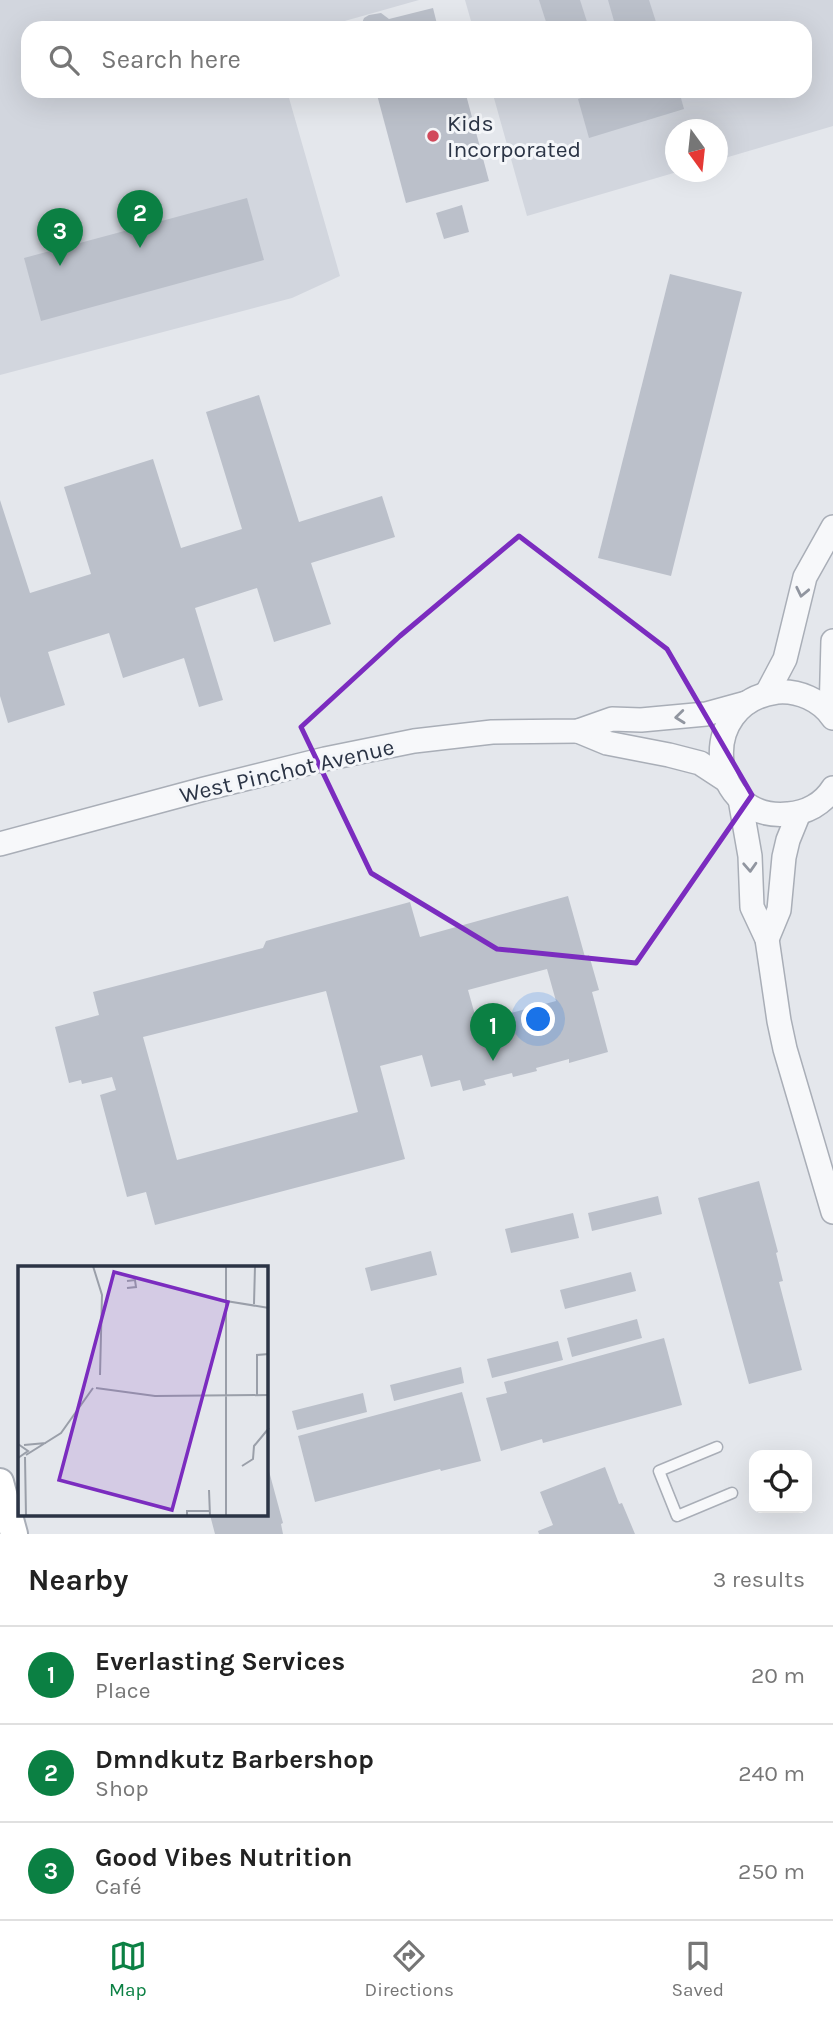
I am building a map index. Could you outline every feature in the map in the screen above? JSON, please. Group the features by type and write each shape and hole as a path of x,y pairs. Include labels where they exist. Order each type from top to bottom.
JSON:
{"main road":[{"path":"0,1482 14,1534"}],"street":[{"path":"833,533 805,577 785,659 757,698 731,718 722,738 720,759 726,780 740,799 758,810 778,815 799,813 815,806 829,795 833,788"},
{"path":"832,716 833,641"},
{"name":"West Pinchot Avenue","path":"0,844 298,765 414,741 492,732 578,731 612,719 641,720 706,714 784,691 802,694 818,702 832,716"},
{"name":"West Pinchot Avenue","path":"578,731 607,743 700,763 726,780"},
{"path":"740,799 750,856 752,907 767,939 785,1049 833,1212"},
{"path":"767,939 779,910 784,857 799,813"}],"lane":[{"path":"717,1447 659,1471 677,1516 732,1493"}],"highlighted area":[{"path":"519,536 667,649 752,795 636,963 497,949 371,873 301,727 400,636"}],"shaded area":[{"path":"0,0 419,0 345,21 21,21 21,98 289,98 340,276 292,298 0,375"},
{"path":"465,0 833,0 833,126 728,157 728,119 665,119 665,176 527,216 494,98 812,98 812,21 471,21"}],"building":[{"path":"539,0 580,0 587,21 546,21"},
{"path":"608,0 649,0 656,21 614,21"},
{"path":"433,8 436,21 363,21 369,15 381,13 389,19"},
{"name":"Kids Incorporated","path":"378,98 467,98 489,181 406,203"},
{"path":"681,98 684,109 589,138 578,99"},
{"path":"247,198 264,260 41,321 24,258"},
{"path":"462,205 469,232 444,239 436,213"},
{"path":"670,274 742,292 671,576 598,558"},
{"path":"259,395 299,522 382,496 395,537 311,563 331,624 274,642 257,588 195,608 223,700 199,707 184,658 123,678 109,633 48,652 65,705 8,723 0,696 0,500 30,593 91,574 64,487 153,459 181,548 242,529 206,412"},
{"path":"568,896 585,957 589,955 599,990 592,992 608,1052 569,1063 569,1059 513,1077 512,1073 484,1080 486,1085 463,1091 460,1080 431,1087 422,1055 380,1066 405,1159 155,1225 146,1192 127,1197 100,1095 116,1090 112,1077 82,1084 81,1080 69,1083 55,1027 99,1015 93,992 263,948 266,941 410,902 420,937","holes":["547,969 556,1001 477,1022 468,990","326,991 358,1112 177,1160 143,1037"]},
{"path":"759,1181 778,1252 776,1253 783,1281 779,1282 802,1370 749,1384 698,1198"},
{"path":"658,1196 662,1214 592,1231 588,1213"},
{"path":"573,1213 579,1238 511,1253 505,1229"},
{"path":"431,1251 437,1275 371,1291 365,1268"},
{"path":"631,1272 636,1291 565,1309 560,1290"},
{"path":"637,1319 642,1338 572,1357 567,1338"},
{"path":"664,1338 682,1405 543,1443 542,1439 501,1451 486,1398 507,1393 504,1382"},
{"path":"558,1341 563,1360 492,1378 487,1359"},
{"path":"461,1367 464,1383 394,1401 390,1385"},
{"path":"462,1392 481,1461 315,1502 298,1436"},
{"path":"363,1393 367,1412 297,1430 292,1411"},
{"path":"268,1467 283,1523 283,1534 215,1534 211,1517 268,1517"},
{"path":"605,1467 619,1504 622,1503 635,1534 539,1534 538,1531 553,1525 540,1492"}],"place":[{"name":"Kids Incorporated","path":"433,136"},
{"name":"Dmndkutz Barbershop","path":"140,248"},
{"name":"Good Vibes Nutrition","path":"60,266"},
{"name":"Everlasting Services","path":"493,1061"}]}
